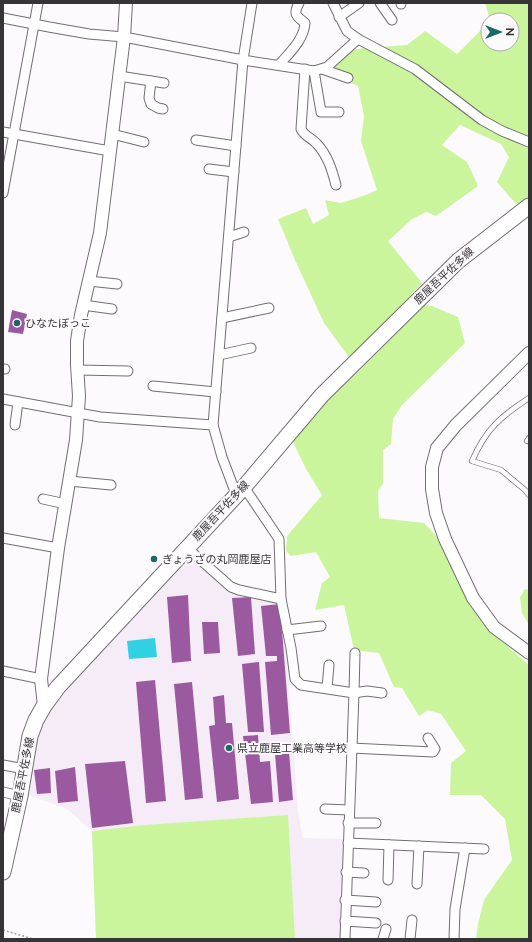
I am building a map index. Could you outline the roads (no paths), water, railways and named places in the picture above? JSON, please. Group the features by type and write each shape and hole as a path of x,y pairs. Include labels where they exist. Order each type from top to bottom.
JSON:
{"main road":[{"name":"鹿屋吾平佐多線","path":"3,872 20,796 30,736 36,720 44,706 67,677 240,490 322,394 346,373 352,364 458,261 529,206"}],"street":[{"path":"3,192 38,3"},
{"path":"44,706 41,679 58,548 76,440 79,396 77,342 100,233 124,37 126,3"},
{"path":"252,3 243,60 213,425 222,457 240,490 279,538 281,599 288,630 295,679 301,685 354,693 367,691 382,693"},
{"path":"279,65 300,39 304,28 305,23 298,18 296,14 296,9 299,3"},
{"path":"333,3 347,31 358,39 415,69 482,120 502,131 529,142"},
{"path":"340,17 359,3"},
{"path":"380,3 392,20"},
{"path":"3,18 89,34 124,37 243,60 314,69 348,78"},
{"path":"314,69 328,67 358,39"},
{"path":"314,69 321,112 340,112"},
{"path":"314,69 301,129 303,133 317,144 331,165 336,185"},
{"path":"119,76 164,84"},
{"path":"151,81 149,98 151,104 163,109"},
{"path":"3,132 110,151"},
{"path":"112,134 144,142"},
{"path":"196,140 236,146"},
{"path":"209,169 234,172"},
{"path":"229,237 244,232"},
{"path":"89,282 117,284"},
{"path":"84,306 112,309"},
{"path":"222,318 268,308"},
{"path":"219,355 251,348"},
{"path":"529,353 456,425 437,448 432,467 432,489 436,513 445,539 473,598 494,627 529,653"},
{"path":"77,370 128,371"},
{"path":"153,386 216,392"},
{"path":"3,399 100,417 213,425"},
{"path":"15,425 18,402"},
{"path":"69,481 111,485"},
{"path":"43,499 66,504"},
{"path":"3,538 58,548"},
{"path":"186,547 231,587 281,599"},
{"path":"288,630 321,626"},
{"path":"345,939 345,900 355,653"},
{"path":"328,688 329,665"},
{"path":"3,671 41,679"},
{"path":"351,748 433,752 435,749 428,738"},
{"path":"3,765 25,769"},
{"path":"3,792 20,796"},
{"path":"325,809 349,810"},
{"path":"348,822 376,823"},
{"path":"348,843 484,849"},
{"path":"388,880 389,845"},
{"path":"417,884 420,846"},
{"path":"454,939 455,909 465,848"},
{"path":"346,872 364,873"},
{"path":"345,900 376,902"},
{"path":"410,939 412,920"},
{"path":"345,921 376,923"},
{"path":"384,939 386,928"}],"lane":[{"path":"529,398 494,425 480,444 472,461 501,470 529,495"}],"water":[{"path":"155,638 157,657 129,659 127,641"}],"place":[{"name":"ひなたぼっこ","path":"17,323"},
{"name":"ぎょうざの丸岡鹿屋店","path":"154,559"},
{"name":"県立鹿屋工業高等学校","path":"229,748"}]}
